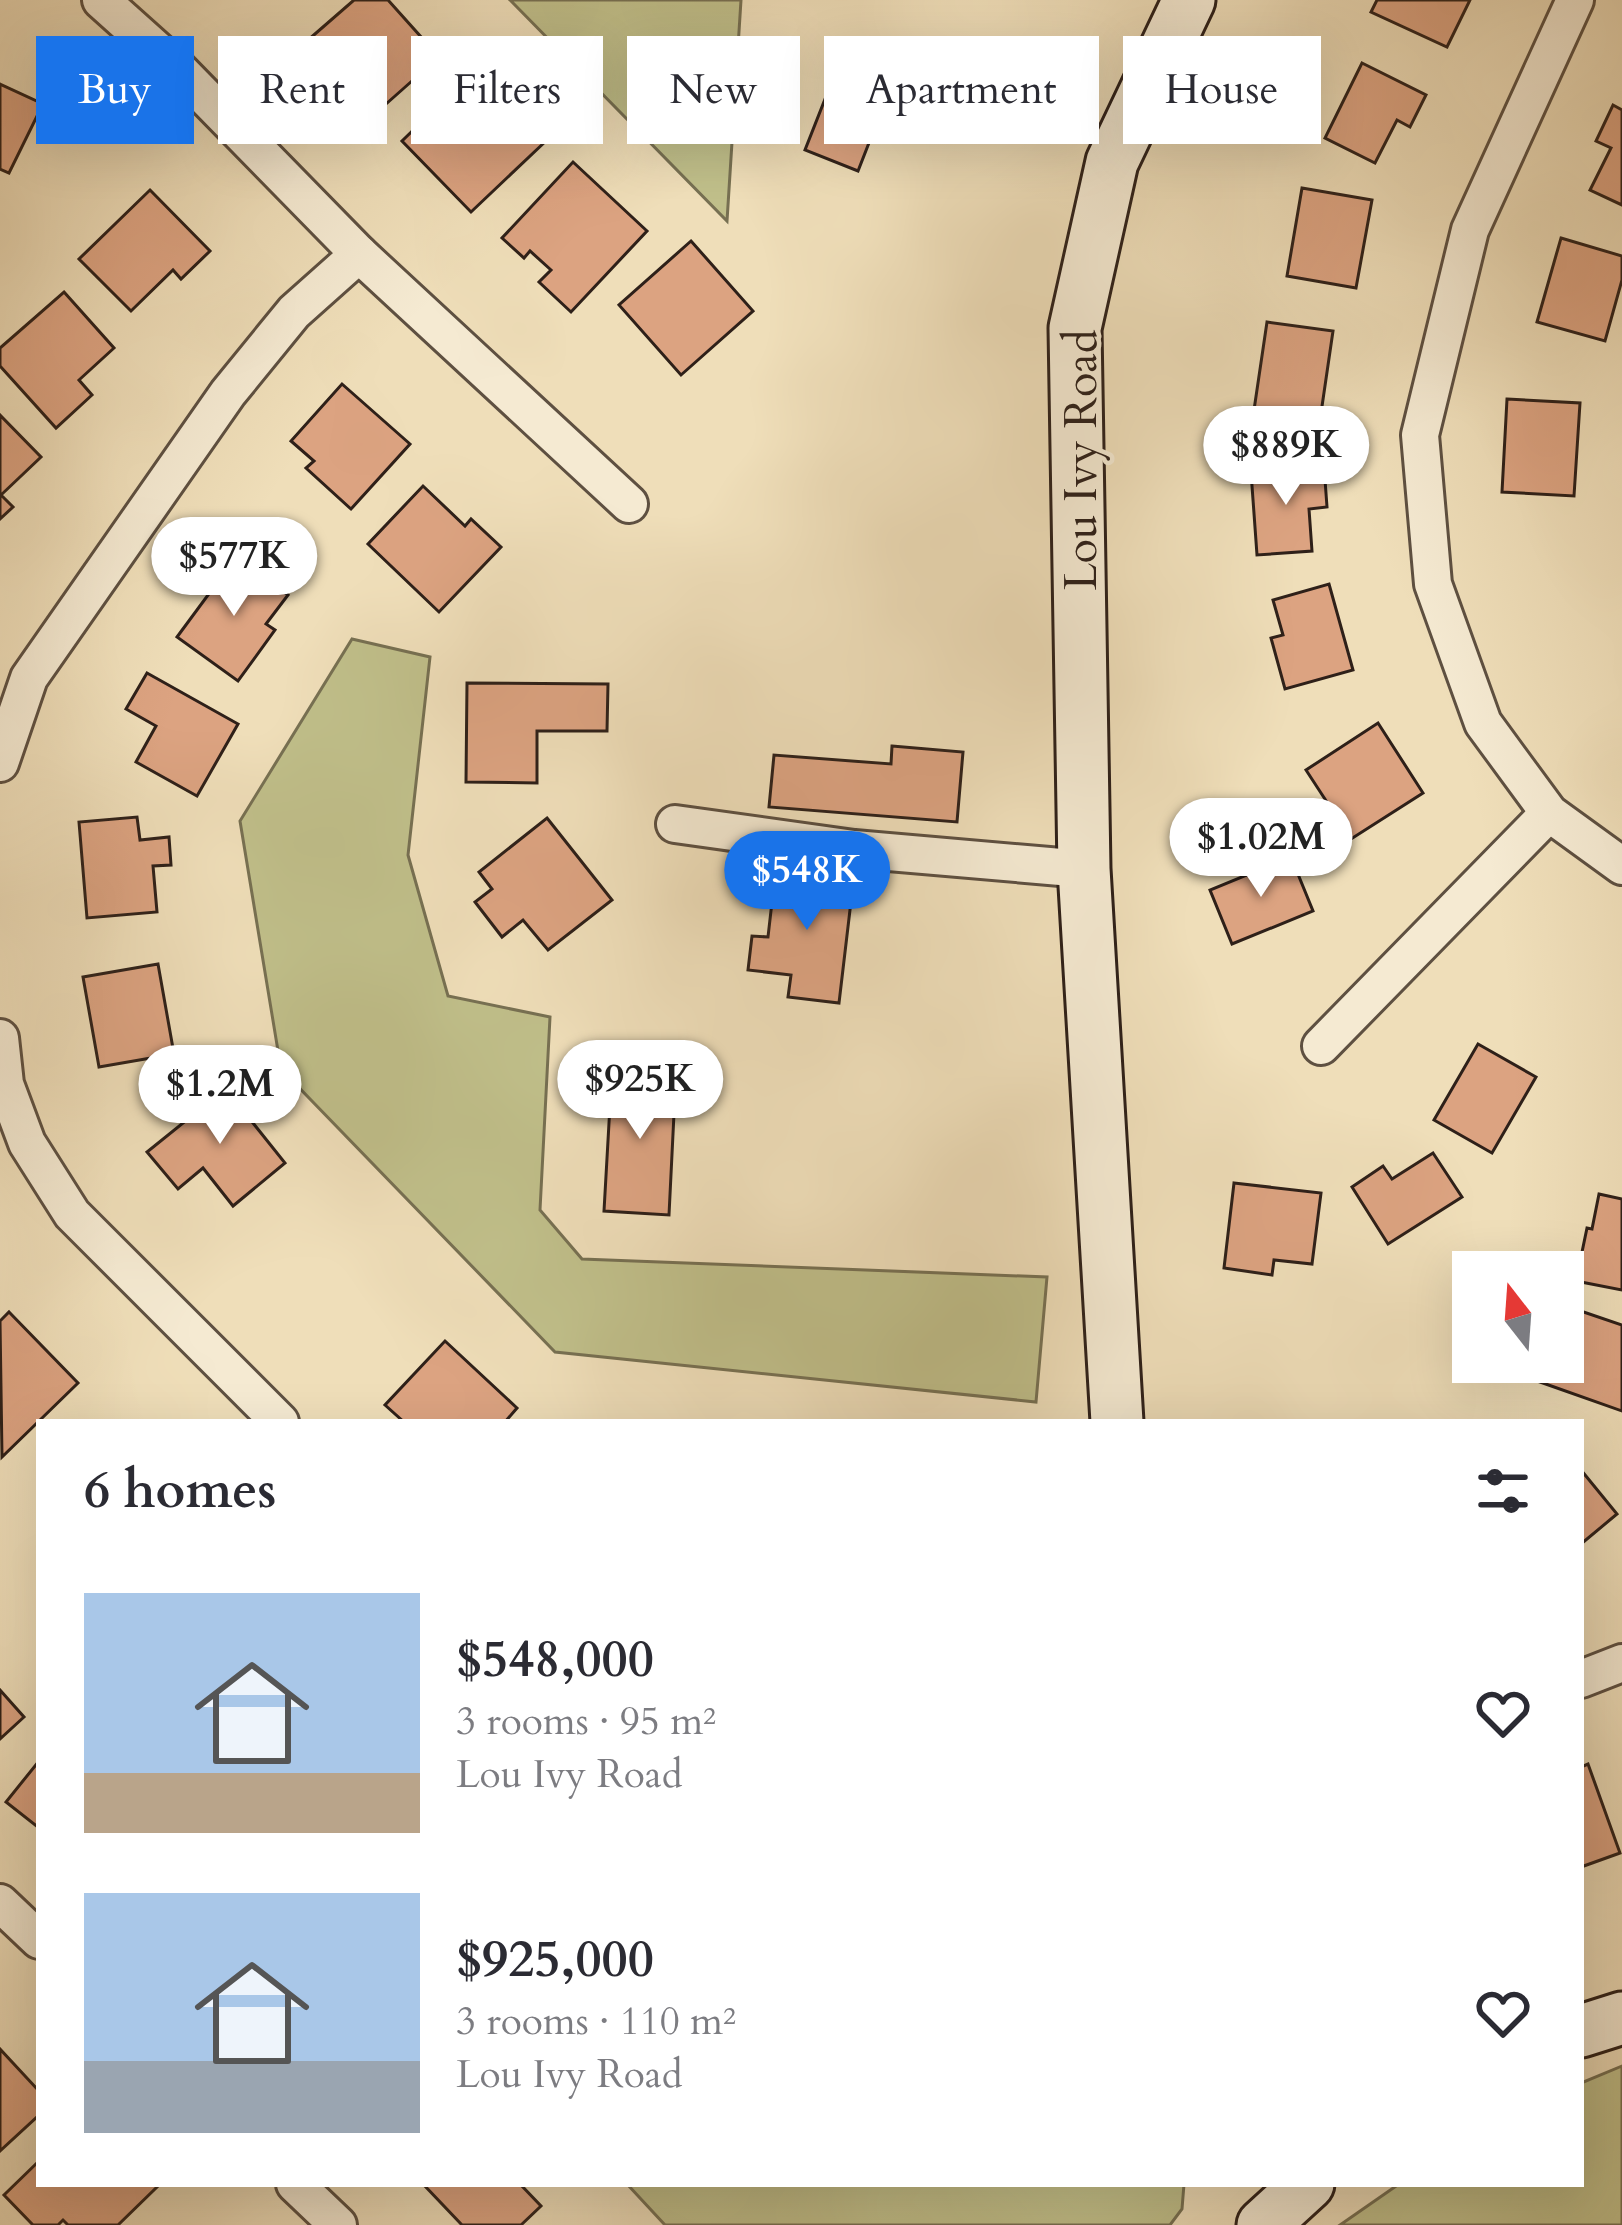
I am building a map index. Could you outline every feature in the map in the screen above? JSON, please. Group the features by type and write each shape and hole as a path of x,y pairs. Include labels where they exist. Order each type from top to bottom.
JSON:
{"street":[{"path":"101,0 179,70 359,254 629,504"},
{"name":"Lou Ivy Road","path":"1118,1419 1084,869 1076,328 1112,162 1189,0"},
{"path":"1575,0 1470,230 1420,435 1433,584 1483,723 1549,813 1622,866"},
{"path":"0,763 28,678 188,450 294,312 359,254"},
{"path":"1321,1046 1549,813"},
{"path":"675,824 854,849 1084,869"},
{"path":"0,1038 5,1084 28,1143 71,1214 277,1419"},
{"path":"1584,1678 1622,1664"},
{"path":"0,1903 36,1937"},
{"path":"1584,2031 1622,2018"},
{"path":"298,2187 338,2225"}],"shaded area":[{"path":"510,0 741,0 739,36 627,36 627,119 603,95 603,36 545,36"},
{"path":"651,144 732,144 727,221"},
{"path":"352,639 430,657 408,855 448,996 550,1017 540,1210 582,1259 1047,1277 1036,1402 555,1352 281,1069 240,821"},
{"path":"1622,2066 1622,2225 1340,2225 1395,2187 1584,2187 1584,2082"},
{"path":"630,2187 1184,2187 1182,2209 1170,2225 665,2225"}],"building":[{"path":"354,0 388,0 420,36 411,36 411,82 387,103 387,36 313,36"},
{"path":"1377,0 1470,0 1447,47 1371,12"},
{"path":"1362,63 1426,95 1410,127 1397,120 1375,163 1325,138"},
{"path":"0,84 36,101 36,118 9,173 0,169"},
{"path":"824,102 824,144 869,144 858,171 805,150"},
{"path":"1613,105 1622,110 1622,205 1590,190 1611,148 1596,141"},
{"path":"411,132 411,144 543,144 471,212 402,141"},
{"path":"573,162 647,231 571,312 539,282 551,270 530,251 524,258 502,238"},
{"path":"1302,188 1372,200 1356,288 1287,276"},
{"path":"150,190 210,251 181,279 173,270 131,311 79,259"},
{"path":"1561,238 1622,256 1622,280 1605,341 1537,322"},
{"path":"691,241 753,311 681,375 619,305"},
{"path":"64,292 114,348 79,380 92,395 56,428 0,366 0,348"},
{"path":"1267,322 1333,331 1320,420 1254,410"},
{"path":"342,384 410,444 351,509 306,468 314,461 291,441"},
{"path":"1507,399 1580,403 1574,496 1502,492"},
{"path":"0,415 41,457 1,495 13,507 0,519"},
{"path":"1324,466 1327,507 1309,509 1312,551 1257,555 1251,472"},
{"path":"423,486 465,526 471,519 501,547 439,612 368,544"},
{"path":"236,557 288,595 266,624 275,630 238,681 177,637"},
{"path":"1329,584 1353,670 1285,689 1271,638 1283,635 1273,600"},
{"path":"147,673 238,724 197,796 136,762 156,726 126,709"},
{"path":"467,683 608,684 607,731 537,731 537,783 466,782"},
{"path":"1378,723 1423,793 1351,839 1306,770"},
{"path":"892,746 963,752 957,822 769,807 774,755 891,764"},
{"path":"137,817 140,840 169,837 171,865 153,866 157,912 87,918 79,822"},
{"path":"547,818 612,900 548,950 523,920 502,937 475,902 492,889 479,872"},
{"path":"1291,857 1313,911 1232,944 1210,890"},
{"path":"776,867 854,876 839,1003 788,997 791,975 748,970 752,936 768,937"},
{"path":"158,964 174,1054 99,1067 83,977"},
{"path":"1478,1044 1536,1077 1492,1153 1434,1120"},
{"path":"612,1070 676,1073 669,1215 604,1211"},
{"path":"235,1081 259,1111 249,1118 285,1163 233,1206 203,1168 178,1189 147,1152"},
{"path":"1433,1153 1462,1197 1388,1244 1352,1187 1383,1166 1392,1179"},
{"path":"1234,1183 1321,1193 1312,1264 1274,1260 1272,1275 1224,1268"},
{"path":"1599,1194 1622,1199 1622,1290 1584,1283 1582,1251 1587,1228 1592,1229"},
{"path":"9,1312 78,1383 2,1457 0,1321"},
{"path":"1584,1312 1622,1325 1622,1411 1543,1383 1584,1383"},
{"path":"445,1341 517,1408 508,1419 401,1419 385,1405"},
{"path":"1584,1474 1617,1514 1584,1542"},
{"path":"0,1690 24,1717 0,1739"},
{"path":"1588,1764 1620,1853 1584,1866 1584,1766"},
{"path":"36,1765 36,1826 6,1802"},
{"path":"0,2049 36,2088 36,2118 0,2151"},
{"path":"36,2164 36,2187 157,2187 118,2225 68,2225 63,2220 58,2225 33,2225 4,2195"},
{"path":"426,2187 523,2187 541,2206 521,2225 462,2225"}]}
